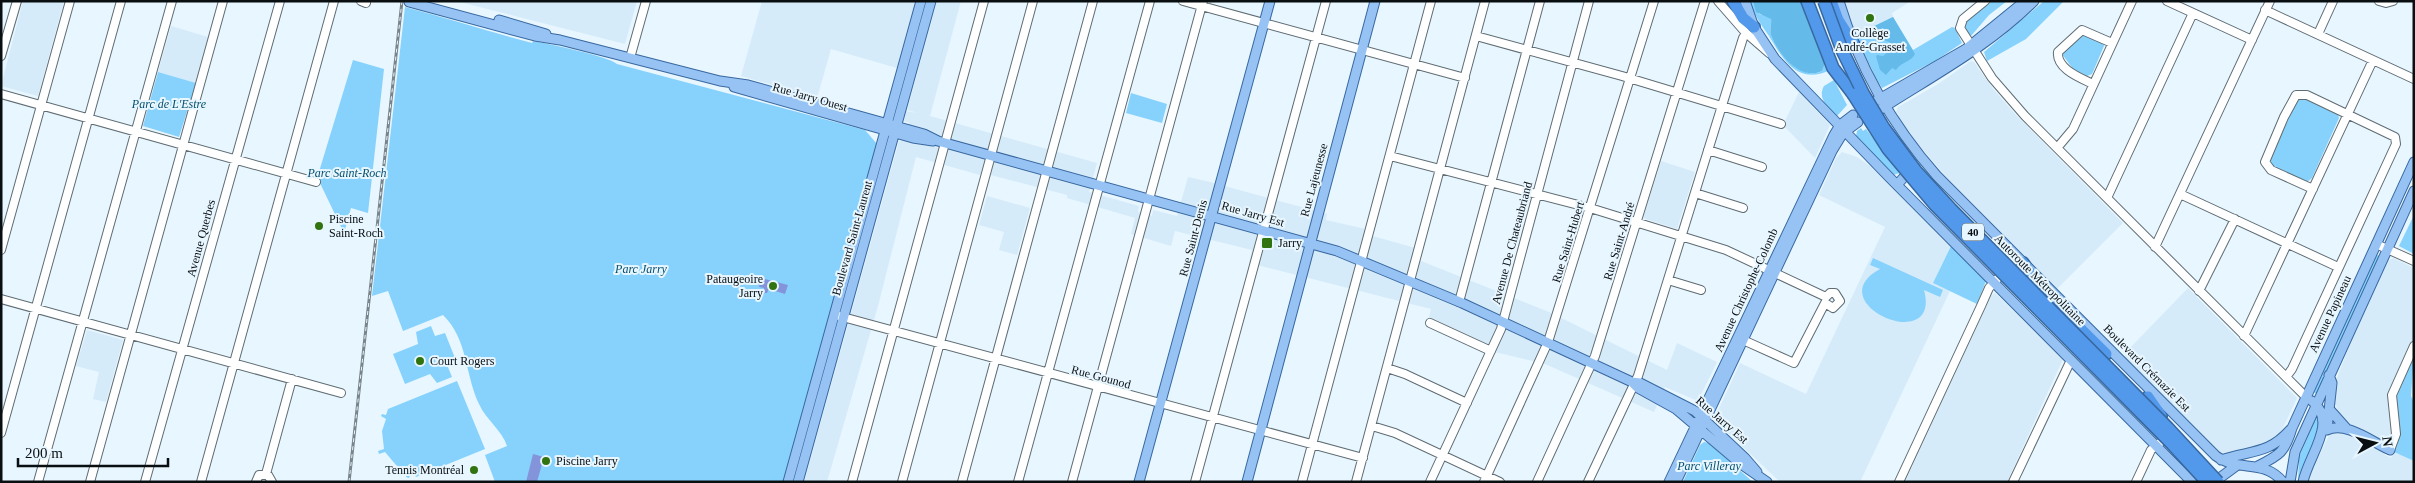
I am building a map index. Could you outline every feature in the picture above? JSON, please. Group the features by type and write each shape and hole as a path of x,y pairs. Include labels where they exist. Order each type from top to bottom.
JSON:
{"highway":[{"path":"1733,1 1750,30"},
{"name":"Autoroute Métropolitaine","path":"1824,1 1842,50 1863,93 1889,135 1916,171 1951,209 2176,424 2220,480"},
{"path":"1831,1 1838,20 1854,45"},
{"name":"Autoroute Métropolitaine","path":"1809,2 1833,68 1853,94 1888,150 1944,216 2172,444 2207,482"},
{"path":"2017,262 2042,291 2176,424"}],"main road":[{"name":"Rue Jarry Ouest","path":"428,1 536,30 560,40"},
{"name":"Boulevard Saint-Laurent","path":"891,128 921,1"},
{"name":"Boulevard Saint-Laurent","path":"798,482 839,316 891,128 931,1"},
{"name":"Rue Saint-Denis","path":"1139,482 1270,1"},
{"name":"Rue Lajeunesse","path":"1247,482 1375,1"},
{"path":"1745,1 1750,30 1775,59 1897,184 1949,232 2071,360 2128,411 2159,443 2192,482"},
{"name":"Boulevard Crémazie Est","path":"1839,1 1854,45 1879,104 1921,164 1966,213 2147,390 2176,424 2221,460 2236,466 2258,466 2273,472 2283,482"},
{"path":"1972,48 2025,1"},
{"path":"1879,104 1972,48 2034,1"},
{"name":"Rue Jarry Ouest","path":"409,2 534,36 560,40 720,81 746,92 891,128"},
{"name":"Avenue Christophe-Colomb","path":"1703,418 1772,271 1843,128 1856,118"},
{"name":"Rue Jarry Est","path":"891,128 922,141 941,142 1311,243 1362,260 1548,342 1634,383 1680,401 1703,418 1764,479"},
{"name":"Avenue Papineau","path":"2258,466 2282,452 2287,444 2292,428 2414,162"},
{"path":"1897,184 1904,178"},
{"name":"Avenue Papineau","path":"2290,482 2293,457 2414,191"},
{"name":"Avenue Christophe-Colomb","path":"1669,482 1743,340 1772,271"},
{"name":"Boulevard Saint-Laurent","path":"788,482 839,316"},
{"path":"2312,456 2327,430 2332,384 2329,375"},
{"name":"Rue Jarry Est","path":"1634,383 1672,406 1747,468 1764,479"},
{"path":"2303,482 2324,424 2322,411 2306,397"},
{"path":"2330,410 2346,428 2390,450"},
{"name":"Avenue Christophe-Colomb","path":"1676,482 1698,427"},
{"path":"2327,430 2334,427 2346,428"},
{"path":"2221,460 2268,448 2280,441 2292,428"},
{"path":"2220,480 2236,466"}],"street":[{"path":"1,56 17,1"},
{"path":"1,250 70,1"},
{"path":"1,433 121,1"},
{"path":"38,482 172,1"},
{"path":"90,482 224,1"},
{"name":"Avenue Querbes","path":"145,482 280,1"},
{"path":"201,482 334,1"},
{"path":"630,58 646,1"},
{"path":"852,482 893,332 941,142 984,1"},
{"path":"902,482 1033,1"},
{"path":"962,482 1093,1"},
{"path":"1018,482 1150,1"},
{"path":"1184,1 1202,4 1316,38 1465,78"},
{"path":"1195,482 1326,1"},
{"path":"1302,482 1431,1"},
{"path":"1356,482 1485,1"},
{"path":"1459,302 1540,1"},
{"name":"Avenue De Chateaubriand","path":"1430,482 1503,322 1589,1"},
{"name":"Rue Saint-Hubert","path":"1485,478 1548,342 1654,1"},
{"name":"Rue Saint-André","path":"1537,482 1592,363 1705,1"},
{"path":"1588,482 1634,383 1743,38 1750,30 1718,1"},
{"path":"1985,1 1960,23 1960,29 2011,102 2306,397"},
{"path":"2057,148 2071,134 2132,1"},
{"path":"2167,1 2252,40"},
{"path":"2155,246 2270,1"},
{"path":"2318,34 2333,1"},
{"path":"2379,1 2386,3 2393,1"},
{"path":"1072,482 1202,4"},
{"path":"2265,10 2414,79"},
{"path":"2107,198 2193,14"},
{"path":"2093,84 2070,72 2058,58 2058,52 2081,30 2112,43"},
{"path":"1476,36 1630,78 1781,124"},
{"path":"2244,336 2373,60"},
{"path":"1,94 316,182"},
{"path":"2313,189 2271,170 2266,165 2265,158 2292,99 2302,94 2347,114"},
{"name":"Avenue Papineau","path":"2286,378 2292,369 2396,144 2396,138 2392,134 2347,114"},
{"path":"1708,150 1762,167"},
{"path":"1390,156 1590,208 1732,252 1826,300 1795,362 1791,363 1743,340"},
{"path":"1695,193 1743,208"},
{"path":"2180,194 2338,267"},
{"path":"2200,291 2235,219"},
{"path":"2376,244 2414,261"},
{"path":"1668,280 1701,290"},
{"path":"1899,482 1981,306 1996,280"},
{"path":"1,299 341,394"},
{"name":"Rue Gounod","path":"839,316 1363,458"},
{"path":"1430,323 1491,351"},
{"path":"2390,450 2396,434 2392,395 2414,346"},
{"path":"2013,482 2071,360"},
{"path":"1387,368 1405,374 1467,403"},
{"path":"266,474 292,380"},
{"path":"1372,426 1395,433 1485,478 1500,482"},
{"path":"2136,482 2151,450 2159,443"},
{"path":"256,482 258,476 266,474"},
{"path":"266,474 272,482"}],"shaded area":[{"path":"23,1 64,1 38,96 1,86"},
{"path":"456,1 637,1 625,44"},
{"path":"762,1 916,1 897,68 831,49 817,98 741,76"},
{"path":"937,1 961,1 930,116 1097,163 1089,192 1139,206 1138,212 1152,216 1153,210 1177,216 1188,177 1210,182 1327,214 1326,220 1370,230 1369,235 1419,249 1416,259 1549,312 1667,370 1677,343 1717,362 1698,401 1665,387 1654,412 1545,364 1491,351 1428,321 1431,309 1249,263 1252,250 1175,231 1171,246 1131,234 1135,218 1067,198 1067,195 987,174 987,177 916,157 878,306 827,482 804,482 899,141 905,141 909,123 904,121 906,111 918,113 907,110"},
{"path":"1753,1 1803,1 1826,61 1822,71 1806,72 1790,64 1778,49 1770,33 1771,19 1756,12"},
{"name":"Collège André-Grasset","path":"1844,1 1911,1 1892,13 1893,17 1856,36"},
{"path":"1893,17 1915,54 1896,70 1892,68 1886,75 1880,70 1876,56 1883,56 1890,50 1891,43 1871,34 1868,29"},
{"path":"171,26 208,37 196,83 158,72"},
{"path":"1971,61 1974,62 1994,90 2016,115 2123,223 2057,289 1947,178 1918,144 1898,117 1899,114 1896,113 1898,107 1938,84"},
{"path":"1799,92 1830,125 1815,158 1783,125"},
{"path":"1842,152 1857,157 1872,167 1951,246 1933,283 1950,291 1860,482 1780,482 1723,428 1716,415 1740,363 1806,394 1885,227 1819,195 1836,158"},
{"path":"1661,161 1695,172 1677,229 1643,218"},
{"path":"987,196 1030,208 1017,255 999,250 1004,232 979,225"},
{"path":"2393,258 2414,268 2414,337 2388,395 2393,430 2389,443 2347,423 2339,413 2334,401 2335,383 2352,339 2378,280 2388,261"},
{"name":"Pataugeoire Jarry","path":"761,278 788,285 785,294 769,289 767,293 764,293 764,288 759,287"},
{"path":"2188,288 2297,398 2281,432 2265,445 2228,454 2219,452 2125,357 2127,351"},
{"path":"1995,293 2063,359 2007,482 1905,482 1991,296"},
{"path":"87,330 123,340 106,402 93,399 99,372 76,366"},
{"path":"2339,430 2383,451 2385,455 2391,458 2394,452 2414,461 2414,482 2309,482 2312,471 2331,431"},
{"name":"Piscine Jarry","path":"533,454 544,457 537,482 526,482"}],"green space":[{"path":"1749,1 1753,1 1759,14 1769,16 1771,19 1770,30 1772,38 1782,54 1790,62 1806,72 1814,73 1822,71 1826,61 1830,70 1809,75 1792,68 1780,53 1758,19"},
{"path":"1991,1 2007,1 1989,15 1971,36 1964,29 1966,21"},
{"path":"2044,1 2064,1 2026,39 1987,61 1984,52"},
{"name":"Parc Jarry","path":"405,7 532,43 533,41 591,54 617,64 865,130 877,144 783,482 495,482 485,455 507,446 502,435 479,404 474,393 462,346 451,325 443,315 403,331 388,291 372,296"},
{"path":"1893,17 1913,50 1952,27 1955,28 1962,43 1935,61 1882,88 1856,36"},
{"path":"2082,35 2103,43 2104,46 2092,74 2087,76 2073,69 2062,54"},
{"name":"Parc Saint-Roch","path":"353,60 384,69 368,213 351,208 344,233 319,181 318,175"},
{"name":"Parc de L'Estre","path":"158,72 196,83 179,137 143,126"},
{"path":"1834,80 1847,105 1837,116 1825,102 1822,95 1824,86"},
{"path":"1131,93 1167,104 1162,123 1126,113"},
{"path":"2303,98 2338,114 2339,118 2312,178 2307,182 2272,166 2269,162 2296,102"},
{"path":"1861,128 1863,131 1866,129 1900,173 1893,175 1856,136 1857,131"},
{"path":"2414,215 2414,254 2399,246"},
{"path":"1951,246 1986,281 1977,304 1933,283"},
{"path":"2377,255 2380,256 2317,394 2313,392"},
{"path":"1873,258 1943,290 1940,297 1924,290 1925,310 1916,320 1901,322 1885,317 1871,308 1863,296 1865,282 1880,269 1870,265"},
{"path":"431,326 435,336 445,333 457,363 448,367 452,377 437,383 430,374 405,384 393,354 418,344 416,332"},
{"path":"2414,354 2411,396 2414,402 2414,461 2394,452 2399,435 2394,399"},
{"path":"457,381 485,449 416,477 412,471 409,478 406,477 407,472 396,465 385,452 379,454 378,451 384,449 382,431 386,419 381,416 382,414 386,415 388,409"},
{"path":"2319,411 2322,423 2300,482 2298,482 2299,457"},
{"name":"Parc Villeray","path":"1704,442 1709,443 1753,482 1683,482 1700,445"}],"railway":[{"path":"349,482 402,1"}],"place":[{"name":"Collège André-Grasset","path":"1870,18"},
{"name":"Piscine Saint-Roch","path":"319,226"},
{"name":"Jarry","path":"1267,243"},
{"name":"Pataugeoire Jarry","path":"773,286"},
{"name":"Court Rogers","path":"420,361"},
{"name":"Piscine Jarry","path":"546,461"},
{"name":"Tennis Montréal","path":"474,470"}]}
